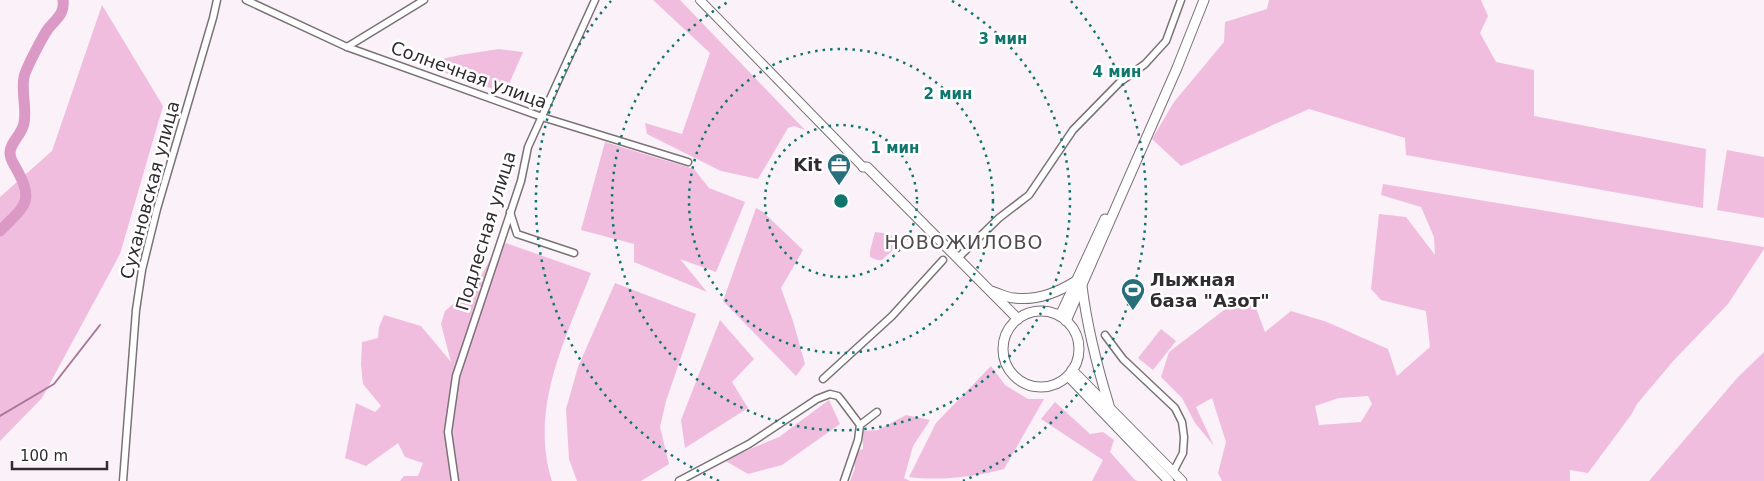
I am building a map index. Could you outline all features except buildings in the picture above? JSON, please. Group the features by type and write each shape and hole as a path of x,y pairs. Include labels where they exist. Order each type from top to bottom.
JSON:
{"highway":[{"path":"1109,408 1096,365 1079,283 1168,77 1198,0"},
{"path":"1063,318 1177,68 1204,0"},
{"path":"863,167 868,167 1016,321"},
{"path":"863,167 1016,321"},
{"path":"988,290 1013,298 1037,298 1079,283"},
{"path":"1036,311 1048,312 1063,318 1076,334 1079,346 1077,359 1070,373 1052,385 1040,386 1028,384 1012,374 1004,357 1003,345 1007,333 1016,321 1024,315 1036,311"},
{"path":"1070,373 1109,408 1182,481"},
{"path":"1070,373 1169,481"}],"main road":[{"path":"700,0 863,167"}],"street":[{"name":"Сухановская улица","path":"123,481 136,310 142,270 157,209 217,0"},
{"name":"Солнечная улица","path":"246,0 347,47 542,117 688,162"},
{"path":"347,47 424,0"},
{"name":"Подлесная улица","path":"455,481 448,432 456,376 521,181 528,147 595,0"},
{"path":"960,256 999,218 1029,195 1073,130 1120,82 1145,64 1166,40 1181,0"},
{"path":"510,212 517,234 574,253"},
{"path":"823,379 892,316 943,260"},
{"path":"1105,335 1123,359 1170,403 1182,422 1184,437 1183,453 1173,472"},
{"path":"678,481 750,444 817,399 830,394 838,396 860,425 858,440 844,481"},
{"path":"860,425 877,412"},
{"path":"691,474 697,481"}],"shaded area":[{"path":"653,0 680,0 805,130 794,126 788,128 758,179 721,171 647,134 645,123 682,134 710,53"},
{"path":"1269,0 1481,0 1488,16 1480,33 1496,62 1534,70 1534,116 1706,149 1703,208 1406,155 1405,138 1309,109 1181,166 1152,139 1174,102 1224,42 1225,22 1267,9"},
{"path":"102,5 163,106 120,254 42,398 0,441 0,197 52,151"},
{"path":"499,49 523,52 505,93 420,64 460,55"},
{"path":"605,142 694,169 709,188 745,202 716,272 680,259 707,292 634,262 634,244 581,230"},
{"path":"1727,150 1764,157 1764,218 1717,210"},
{"path":"1383,184 1764,247 1764,249 1728,304 1674,360 1637,404 1588,473 1570,470 1570,481 1222,481 1218,473 1226,442 1212,398 1196,407 1214,446 1195,423 1182,398 1161,377 1169,352 1228,307 1251,295 1265,332 1291,311 1327,322 1388,349 1397,376 1430,347 1426,311 1381,300 1371,289 1379,214 1406,217 1435,255 1434,237 1421,207 1381,195","holes":["1368,396 1372,404 1361,422 1319,425 1315,406 1339,398"]},
{"path":"756,208 763,212 803,250 781,288 793,321 805,364 796,376 723,301"},
{"path":"875,232 890,234 898,241 898,245 882,260 870,257"},
{"path":"503,242 591,273 561,349 547,401 546,454 552,481 400,481 404,476 418,476 423,463 405,457 398,443 366,466 345,458 356,403 375,412 381,406 363,384 361,365 362,342 378,338 379,327 384,315 421,326 451,362 441,324 445,311 477,283 491,258"},
{"path":"615,283 696,314 666,401 660,427 669,464 641,481 577,481 569,459 566,409 578,367"},
{"path":"720,320 754,359 732,382 748,408 685,448 681,420"},
{"path":"1161,329 1176,341 1153,370 1138,358"},
{"path":"1764,352 1764,481 1649,481 1738,377"},
{"path":"991,366 1005,385 1028,399 1044,399 1004,469 956,478 932,479 909,477 936,423"},
{"path":"829,400 840,424 782,465 748,474 724,460 779,437"},
{"path":"1055,402 1090,434 1103,432 1114,440 1110,452 1138,481 1092,481 1103,460 1041,419"},
{"path":"906,415 930,420 913,446 904,478 910,481 850,481 855,468 852,453 863,449 863,431 878,430"}],"waterway":[{"path":"0,231 20,210 26,198 23,181 11,160 10,153 12,145 24,123 24,77 42,38 61,13 63,0"},
{"path":"0,416 54,384 100,325"}],"place":[{"name":"Kit","path":"839,186"},
{"name":"Лыжная база \"Азот\"","path":"1133,311"}],"district":[{"name":"НОВОЖИЛОВО","path":"964,242"}]}
